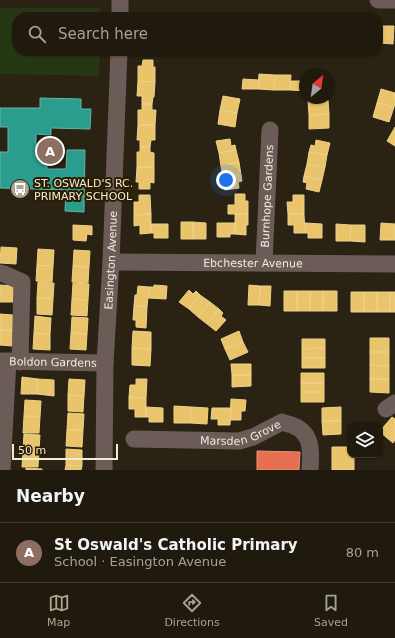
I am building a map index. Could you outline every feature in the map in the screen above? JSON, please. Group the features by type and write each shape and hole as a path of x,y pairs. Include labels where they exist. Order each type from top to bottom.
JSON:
{"street":[{"path":"120,0 120,12"},
{"path":"378,0 395,0"},
{"name":"Easington Avenue","path":"104,470 106,363 119,56"},
{"name":"Burnhope Gardens","path":"264,263 270,130"},
{"name":"Ebchester Avenue","path":"111,262 395,264"},
{"path":"0,273 22,282 9,361 2,470"},
{"name":"Boldon Gardens","path":"9,361 106,363"},
{"name":"Marsden Grove","path":"134,438 239,441 253,437 282,422 295,426 306,435 311,449 310,470"}],"green space":[{"path":"0,8 100,8 100,12 12,12 12,56 100,56 99,76 0,74"}],"building: Homes":[{"path":"383,26 394,26 393,44 383,43"},
{"path":"143,60 153,60 153,67 155,67 155,82 138,81 138,66 142,66"},
{"path":"259,74 275,75 274,90 258,89"},
{"path":"275,75 291,75 290,90 274,90"},
{"path":"243,79 259,80 258,89 242,89"},
{"path":"138,81 155,82 152,104 142,104 142,96 137,96"},
{"path":"291,81 299,81 299,91 290,90"},
{"path":"381,89 395,93 394,107 377,103"},
{"path":"223,96 240,99 237,113 220,110"},
{"path":"377,103 394,107 389,122 373,117"},
{"path":"142,104 152,104 152,110 156,110 155,125 138,125 138,110 142,110"},
{"path":"308,104 328,104 329,114 309,115"},
{"path":"220,110 237,113 235,127 218,124"},
{"path":"329,114 329,128 309,129 309,115"},
{"path":"138,125 155,125 155,140 151,140 150,147 140,147 140,140 137,140"},
{"path":"395,127 395,146 387,141"},
{"path":"230,139 231,146 235,145 236,150 219,153 216,141"},
{"path":"316,140 330,143 327,155 309,152 311,145 315,146"},
{"path":"140,147 150,147 150,152 154,153 154,167 137,167 137,152 140,152"},
{"path":"236,150 239,162 221,166 219,153"},
{"path":"309,152 327,155 325,167 307,164"},
{"path":"239,162 241,175 223,178 221,166"},
{"path":"307,164 325,167 322,180 304,176"},
{"path":"137,167 154,167 154,183 150,182 150,189 139,189 139,182 136,182"},
{"path":"241,175 242,181 238,182 239,188 225,190 223,178"},
{"path":"304,176 322,180 319,192 306,189 307,183 303,182"},
{"path":"235,194 245,194 245,201 248,201 248,214 228,214 228,205 235,205"},
{"path":"139,195 150,195 151,214 134,215 134,202 139,202"},
{"path":"293,195 304,195 304,214 288,214 287,202 293,202"},
{"path":"151,214 151,233 140,234 140,225 134,226 134,215"},
{"path":"235,214 248,214 246,235 235,234"},
{"path":"288,214 304,214 305,233 294,233 294,225 288,225"},
{"path":"181,222 193,222 193,239 181,239"},
{"path":"193,222 206,223 206,239 193,239"},
{"path":"217,223 235,223 235,234 230,234 230,237 217,237"},
{"path":"305,223 322,224 322,238 308,238 308,233 305,233"},
{"path":"381,223 395,224 395,240 380,240"},
{"path":"151,224 168,224 168,238 154,238 154,233 151,233"},
{"path":"336,224 351,225 350,241 336,241"},
{"path":"73,225 92,226 92,235 87,234 86,241 73,240"},
{"path":"351,225 365,225 365,242 350,241"},
{"path":"1,247 17,248 16,264 0,263"},
{"path":"38,249 54,250 53,266 37,265"},
{"path":"74,250 90,251 89,267 73,266"},
{"path":"37,265 53,266 52,282 36,281"},
{"path":"73,266 89,267 88,283 72,282"},
{"path":"38,282 54,283 53,299 37,298"},
{"path":"73,283 89,284 88,300 72,299"},
{"path":"0,285 15,286 14,302 0,302"},
{"path":"154,285 167,286 166,299 148,298 149,287 154,287"},
{"path":"249,285 260,286 259,305 248,305"},
{"path":"138,286 149,287 147,307 134,306"},
{"path":"260,286 271,286 270,306 259,305"},
{"path":"189,290 193,294 196,291 200,295 189,309 179,302"},
{"path":"284,291 297,291 297,311 284,311"},
{"path":"297,291 310,291 310,311 297,311"},
{"path":"310,291 323,291 323,311 310,311"},
{"path":"323,291 337,291 337,311 323,311"},
{"path":"351,292 364,292 364,312 351,312"},
{"path":"364,292 377,292 377,312 364,312"},
{"path":"377,292 390,292 390,312 377,312"},
{"path":"390,292 395,292 395,312 390,312"},
{"path":"200,295 210,302 198,317 189,309"},
{"path":"37,298 53,299 52,315 37,314"},
{"path":"72,299 88,300 87,316 71,315"},
{"path":"210,302 219,309 207,324 198,317"},
{"path":"134,306 147,307 146,328 136,327 136,320 133,320"},
{"path":"219,309 223,313 221,316 226,320 216,331 207,324"},
{"path":"0,314 13,315 13,330 0,330"},
{"path":"35,316 51,318 50,334 34,333"},
{"path":"72,317 88,318 87,334 71,333"},
{"path":"0,330 13,330 12,346 0,345"},
{"path":"133,331 151,332 151,349 132,348"},
{"path":"239,331 243,342 225,349 221,339"},
{"path":"34,333 50,334 50,350 33,349"},
{"path":"71,333 87,334 86,350 70,349"},
{"path":"370,338 389,338 389,352 370,352"},
{"path":"302,339 325,339 325,348 302,349"},
{"path":"243,342 248,352 230,360 225,349"},
{"path":"132,348 151,349 150,366 132,365"},
{"path":"325,348 325,358 302,358 302,349"},
{"path":"370,352 389,352 389,366 370,365"},
{"path":"302,358 325,358 325,368 302,368"},
{"path":"231,364 251,364 251,375 232,375"},
{"path":"370,365 389,366 389,379 370,379"},
{"path":"301,373 324,373 324,383 301,383"},
{"path":"232,375 251,375 251,386 232,387"},
{"path":"22,377 38,379 37,394 21,394"},
{"path":"38,379 54,380 54,396 37,394"},
{"path":"69,379 85,380 84,396 68,395"},
{"path":"136,379 147,379 146,398 129,397 130,385 136,385"},
{"path":"370,379 389,379 389,393 370,392"},
{"path":"301,383 324,383 324,392 301,392"},
{"path":"301,392 324,392 324,402 301,402"},
{"path":"68,395 84,396 83,412 68,411"},
{"path":"129,397 146,398 146,417 135,417 135,409 129,409"},
{"path":"231,399 246,400 245,411 241,411 241,420 230,420"},
{"path":"25,400 41,401 40,417 24,416"},
{"path":"174,406 191,407 190,423 174,423"},
{"path":"146,407 163,408 163,422 149,422 149,417 146,417"},
{"path":"191,407 208,408 207,424 190,423"},
{"path":"341,407 341,421 322,421 322,408"},
{"path":"212,408 231,408 230,425 218,425 218,419 211,419"},
{"path":"68,413 84,414 83,430 67,430"},
{"path":"24,416 40,417 39,433 23,433"},
{"path":"392,417 395,419 395,440 393,443 383,435 383,428"},
{"path":"322,421 341,421 341,434 323,435"},
{"path":"67,430 83,430 82,447 66,446"},
{"path":"24,434 40,435 39,451 23,450"},
{"path":"332,447 347,447 347,458 354,458 354,470 332,470"},
{"path":"66,449 82,450 82,466 66,465"},
{"path":"23,450 39,451 38,467 22,467"},
{"path":"66,465 82,466 81,470 65,470"},
{"path":"26,468 42,469 42,470 26,470"}],"building: Shops":[{"path":"257,451 300,452 299,470 257,470"}],"building: Schools":[{"path":"40,98 81,99 81,109 91,109 90,129 51,128 51,135 36,134 36,153 40,153 40,160 47,160 47,169 66,169 67,150 85,150 84,212 65,211 66,190 0,188 0,152 8,152 8,127 0,127 0,108 40,108"}],"place":[{"name":"St Oswald's Catholic Primary","path":"50,151"},
{"name":"ST. OSWALD'S RC. PRIMARY SCHOOL","path":"20,189"}]}
